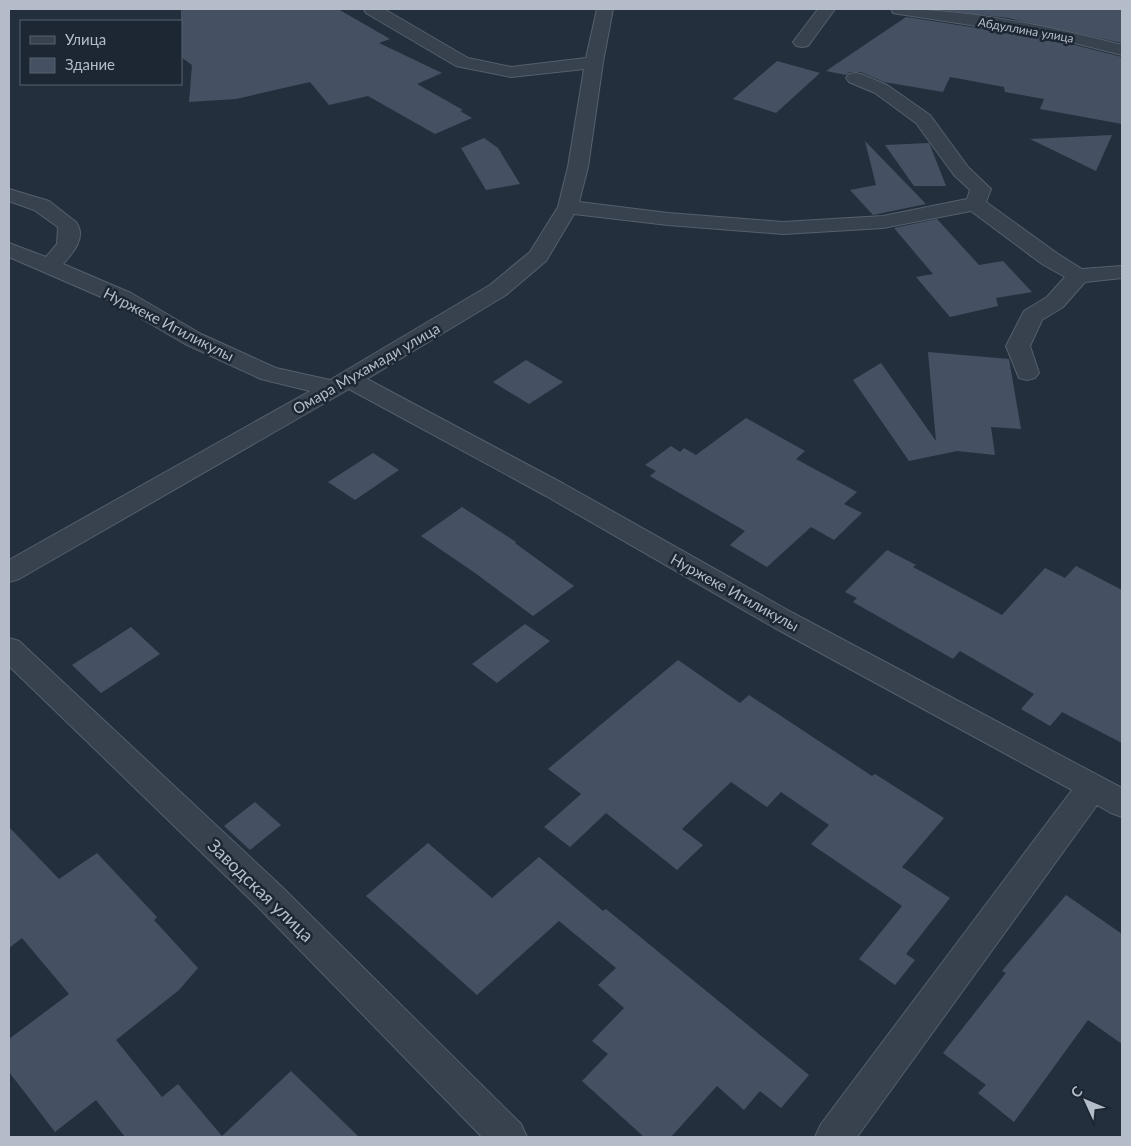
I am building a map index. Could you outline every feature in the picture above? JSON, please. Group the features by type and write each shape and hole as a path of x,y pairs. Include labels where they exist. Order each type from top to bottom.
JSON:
{"street":[{"path":"372,9 462,62 511,72 594,62"},
{"name":"Омара Мухамади улица","path":"9,572 340,384 498,290 538,256 568,207 578,167 594,62 606,9"},
{"path":"802,42 827,9"},
{"name":"Абдуллина улица","path":"900,9 1055,33 1122,50"},
{"path":"855,78 881,89 923,119 961,171 981,189 975,204"},
{"path":"9,195 33,201 55,212 69,226 68,245 50,266"},
{"path":"568,207 668,219 784,228 883,222 975,204 1050,260 1078,276 1122,272"},
{"name":"Нуржеке Игиликулы","path":"9,249 122,298 193,339 269,374 340,384 555,490 783,620 1094,786 1122,804"},
{"path":"1027,373 1018,346 1032,316 1055,302 1078,276"},
{"name":"Заводская улица","path":"9,648 262,890 508,1137"},
{"path":"834,1137 1094,786"}],"building":[{"path":"181,9 338,9 390,39 379,43 442,73 417,84 463,110 460,111 472,118 435,134 368,96 329,105 310,82 236,99 189,102 192,65 182,58"},
{"path":"932,9 1122,9 1122,43 1008,18"},
{"path":"906,17 1055,40 1122,57 1122,124 1040,109 1044,99 1005,92 1004,87 950,77 943,92 884,82 861,72 849,72 846,75 826,71"},
{"path":"777,61 820,73 776,113 733,99"},
{"path":"1112,135 1096,171 1030,139"},
{"path":"484,138 498,148 520,184 486,190 461,148"},
{"path":"865,141 926,204 873,215 850,190 876,185"},
{"path":"929,143 946,186 914,186 885,145"},
{"path":"937,219 979,265 1003,261 1032,292 996,298 998,306 950,317 916,277 933,274 894,228"},
{"path":"928,352 1009,359 1021,429 991,427 995,455 957,451 909,461 853,380 881,363 936,441"},
{"path":"526,360 563,382 529,404 493,382"},
{"path":"746,418 805,451 796,459 857,492 844,504 862,513 834,540 811,527 767,567 730,545 745,531 650,476 656,471 645,465 671,446 680,452 684,448 696,455"},
{"path":"373,453 399,470 355,500 328,482"},
{"path":"462,507 516,542 574,586 533,616 421,536"},
{"path":"887,550 916,565 913,567 1002,615 1045,568 1065,578 1076,566 1122,590 1122,743 1062,712 1050,726 1021,709 1034,694 960,651 953,659 853,602 857,598 845,592"},
{"path":"525,624 550,641 497,683 472,664"},
{"path":"131,627 160,654 101,693 72,665"},
{"path":"678,660 740,703 749,695 872,776 875,774 944,818 902,867 950,898 906,954 915,960 895,985 859,959 902,906 811,844 829,825 781,792 767,807 731,782 682,829 703,845 677,870 606,813 570,847 544,827 581,794 548,769"},
{"path":"255,802 281,825 250,850 224,826"},
{"path":"9,827 59,879 97,853 157,917 154,920 198,968 179,990 116,1040 162,1097 178,1084 222,1136 291,1071 359,1137 125,1137 96,1100 55,1132 9,1072 9,1039 69,994 22,938 9,948"},
{"path":"428,843 492,898 539,857 603,911 606,909 809,1075 781,1108 760,1091 744,1110 717,1086 671,1137 644,1137 582,1081 608,1054 592,1041 624,1008 598,985 616,968 559,921 477,995 366,896"},
{"path":"1066,895 1122,934 1122,1044 1088,1020 1014,1122 978,1093 986,1085 943,1053 1006,973 1002,971"}]}
